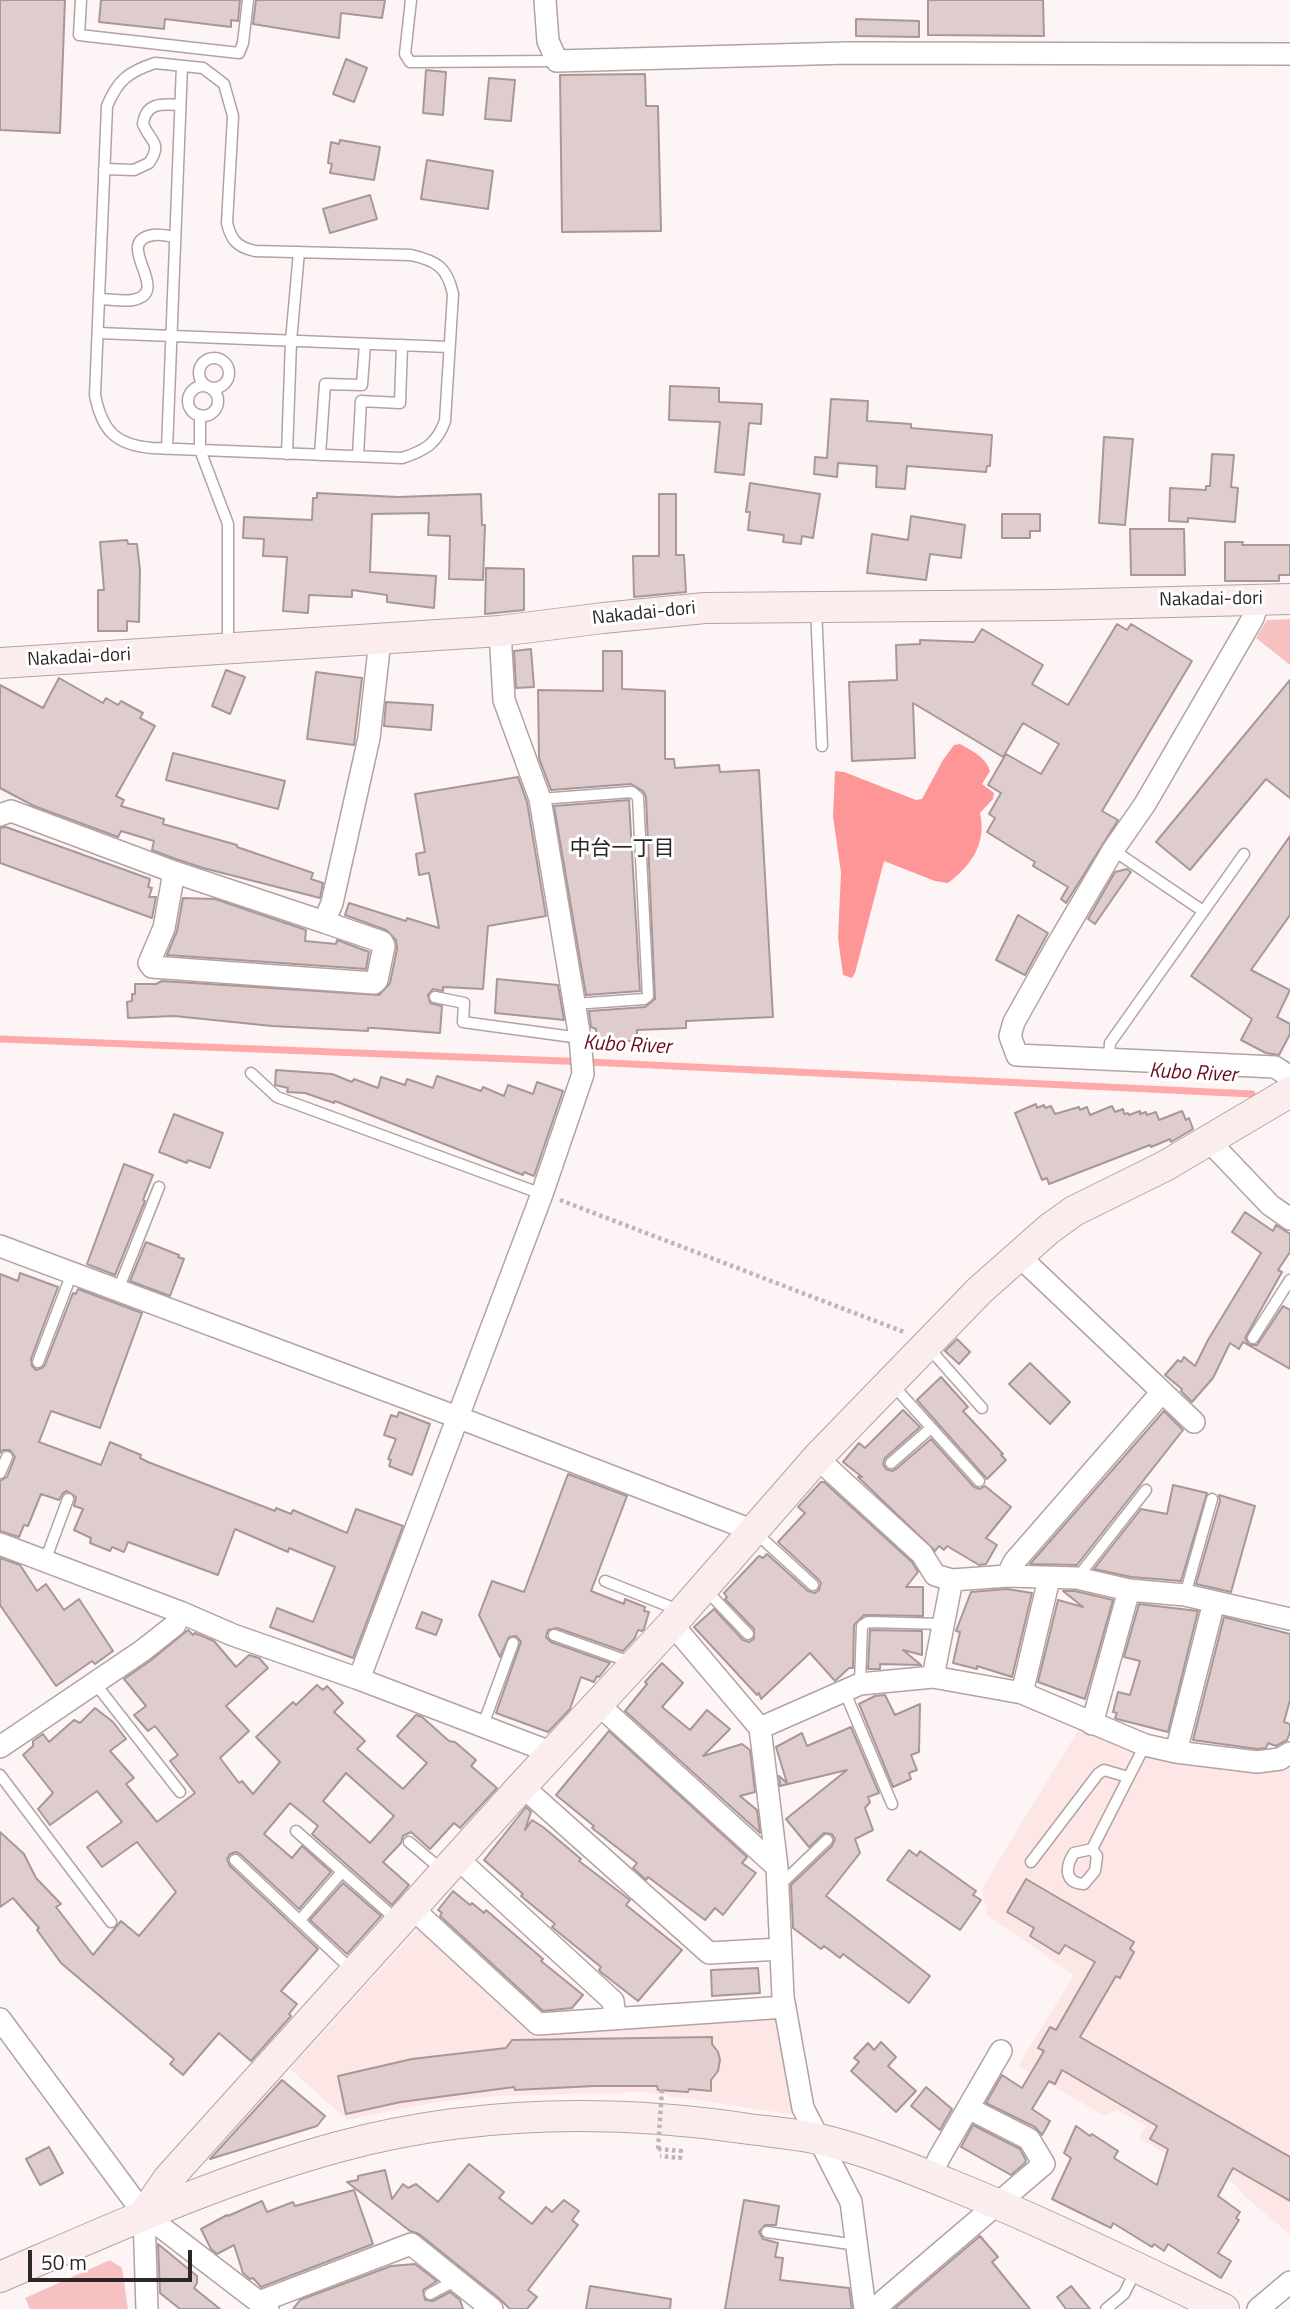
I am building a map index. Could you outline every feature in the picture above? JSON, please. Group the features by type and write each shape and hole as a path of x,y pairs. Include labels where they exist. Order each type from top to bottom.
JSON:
{"street":[{"path":"544,0 548,41 557,61 848,53 1290,54"},
{"path":"1259,599 1253,618 1145,804 1113,850 1038,979 1014,1022 1010,1036 1017,1055 1275,1068 1290,1077"},
{"name":"Nakadai-dori","path":"0,663 500,631 705,608 1054,605 1290,599"},
{"path":"359,1679 542,1194 583,1074 540,799 503,700 500,631"},
{"path":"324,922 332,903 369,738 380,640"},
{"path":"0,815 11,811 174,872 382,942 384,946 377,980 374,983 152,967 149,963 164,928 174,872"},
{"path":"147,2309 144,2214 168,2179 522,1786 678,1618 817,1458 890,1381 1018,1255 1074,1211 1165,1166 1290,1092"},
{"path":"1209,1141 1270,1205 1290,1219"},
{"path":"0,1246 754,1531"},
{"path":"1018,1255 1194,1422"},
{"path":"1007,1576 1014,1562 1162,1392"},
{"path":"817,1458 922,1554 935,1575 952,1580 1007,1576 1077,1578 1129,1590 1185,1595 1290,1619"},
{"path":"0,1544 180,1612 233,1635 359,1679 554,1753"},
{"path":"1022,1693 1049,1578"},
{"path":"933,1677 952,1580"},
{"path":"1092,1724 1129,1590"},
{"path":"1175,1752 1214,1602"},
{"path":"0,1747 142,1651 175,1625 180,1612"},
{"path":"678,1618 760,1728 777,1877 785,2007 803,2108 851,2202 865,2309"},
{"path":"760,1728 852,1687 933,1677 1022,1693 1145,1745 1175,1752 1257,1762 1280,1759 1290,1753"},
{"path":"599,1705 777,1877"},
{"path":"522,1786 709,1953 780,1949"},
{"path":"451,1865 613,2001 615,2018"},
{"path":"405,1915 538,2024 785,2007"},
{"path":"0,2019 144,2214 263,2306 411,2244 492,2309"},
{"path":"931,2176 1001,2051"},
{"path":"874,2309 1044,2164 1029,2140 968,2108"},
{"path":"1,2274 144,2214 338,2147 412,2130 468,2123 527,2118 653,2118 819,2139 931,2176 997,2203 1224,2309"},
{"path":"1258,2309 1290,2282"}],"lane":[{"path":"81,0 79,35 239,53 243,43 248,0"},
{"path":"411,0 405,54 410,62 557,61"},
{"path":"155,64 204,68 215,75 224,84 233,116 226,223 230,237 237,245 255,251 411,255 431,260 443,269 453,294 445,421 441,434 430,447 402,458 130,446 105,425 95,396 104,169 107,106 115,86 127,76 155,64"},
{"path":"167,449 182,66"},
{"path":"104,169 134,170 149,163 156,148 155,141 143,124 146,113 159,104 180,105"},
{"path":"99,299 129,300 141,296 149,284 138,259 139,245 145,238 153,235 175,237"},
{"path":"287,454 291,341 299,252"},
{"path":"98,333 449,347"},
{"path":"216,358 218,338"},
{"path":"320,455 325,384 362,386 365,344"},
{"path":"358,456 361,401 400,403 402,345"},
{"path":"209,387 204,383 200,371 207,360 216,358 225,362 229,375 222,386 209,387 196,387 188,398 192,410 200,415 210,414 218,404 218,397 209,387"},
{"path":"200,415 200,450 228,524 228,649"},
{"path":"816,607 822,746"},
{"path":"540,799 632,792 638,797 649,996 644,999 574,1004"},
{"path":"1113,850 1203,911"},
{"path":"1109,1060 1110,1042 1244,854"},
{"path":"435,997 464,1003 463,1022 580,1045"},
{"path":"251,1073 276,1097 542,1194"},
{"path":"118,1290 159,1187"},
{"path":"38,1362 72,1273"},
{"path":"1253,1338 1290,1280"},
{"path":"926,1345 982,1408"},
{"path":"890,1381 979,1481"},
{"path":"891,1464 931,1428"},
{"path":"0,1473 7,1457"},
{"path":"1077,1578 1146,1490"},
{"path":"45,1561 68,1499"},
{"path":"1185,1595 1212,1499"},
{"path":"754,1531 813,1585"},
{"path":"605,1581 678,1618"},
{"path":"704,1587 748,1634"},
{"path":"892,1804 852,1687 862,1626 868,1622 942,1624"},
{"path":"554,1635 635,1664"},
{"path":"483,1725 513,1643"},
{"path":"94,1682 180,1791"},
{"path":"1092,1849 1145,1745"},
{"path":"1031,1862 1098,1774 1104,1770 1128,1777"},
{"path":"0,1775 111,1922"},
{"path":"296,1831 341,1873 405,1915"},
{"path":"777,1877 827,1840"},
{"path":"409,1842 451,1865"},
{"path":"234,1860 354,1972"},
{"path":"300,1920 341,1873"},
{"path":"766,2232 857,2245"},
{"path":"1106,2309 1124,2294 1137,2268"},
{"path":"430,2294 456,2280"}],"path":[{"path":"542,1194 917,1337 926,1345"},
{"path":"660,2156 680,2158 681,2151 658,2149 662,2090"}],"shaded area":[{"path":"1290,619 1290,665 1256,638 1267,620"},
{"path":"960,744 985,762 990,771 982,784 994,793 993,799 980,813 981,834 975,853 964,869 948,883 935,881 884,861 855,973 852,978 843,975 838,938 841,873 833,816 835,771 916,800 922,799 943,760 954,745"},
{"path":"1079,1729 1134,1754 1157,1760 1290,1769 1290,2235 1248,2199 1223,2173 1176,2160 1139,2138 1146,2126 1117,2110 1105,2116 1018,2066 1074,1975 987,1915 982,1888"},
{"path":"420,1926 536,2028 780,2011 802,2116 644,2092 501,2096 437,2102 347,2120 290,2069"},
{"path":"110,2260 122,2268 128,2309 30,2309 25,2298"}],"building":[{"path":"0,0 65,0 60,133 0,130"},
{"path":"101,0 240,0 238,21 231,20 231,27 165,19 164,29 99,22"},
{"path":"256,0 385,0 382,18 341,13 339,38 253,24"},
{"path":"928,0 1043,0 1044,36 928,35"},
{"path":"856,19 919,21 919,37 856,36"},
{"path":"346,59 367,68 354,102 333,94"},
{"path":"426,70 446,72 443,115 423,113"},
{"path":"645,74 646,106 658,106 661,231 562,232 560,75"},
{"path":"489,78 515,80 511,121 485,119"},
{"path":"340,140 380,147 374,180 330,173 332,164 328,163 331,142 339,144"},
{"path":"427,160 493,171 488,209 421,199"},
{"path":"370,195 377,219 330,233 323,209"},
{"path":"670,386 719,388 719,402 762,404 761,424 749,423 744,475 715,472 720,422 669,420"},
{"path":"831,399 868,401 867,421 992,435 990,466 987,466 986,472 907,466 905,489 876,487 877,466 838,463 837,477 814,474 815,457 827,458"},
{"path":"1104,437 1133,439 1125,525 1099,523"},
{"path":"1212,454 1234,455 1231,487 1238,488 1235,522 1188,518 1188,522 1169,521 1170,488 1206,490 1206,486 1210,486"},
{"path":"750,483 820,494 813,538 802,536 801,544 783,542 784,535 748,530 750,512 746,512"},
{"path":"317,493 398,497 481,494 482,525 485,525 483,580 449,579 450,536 428,535 429,513 372,514 370,572 436,576 434,608 387,602 387,595 352,590 352,597 309,595 308,613 283,611 287,557 263,556 264,539 243,538 244,517 312,520 313,498 317,498"},
{"path":"659,494 676,494 676,555 684,555 686,592 634,597 633,556 659,556"},
{"path":"1002,514 1040,514 1040,531 1030,531 1030,538 1002,538"},
{"path":"911,516 965,525 961,558 930,554 926,580 867,573 872,534 908,540"},
{"path":"1130,529 1184,529 1185,575 1131,575"},
{"path":"127,540 128,544 137,544 140,570 139,622 127,621 127,631 98,631 98,590 104,590 100,542"},
{"path":"1225,542 1243,542 1242,545 1290,545 1290,575 1279,575 1279,581 1225,581"},
{"path":"486,568 524,569 524,610 485,614"},
{"path":"1117,624 1127,630 1131,624 1192,661 1102,811 1118,820 1066,903 1061,899 1068,887 1033,866 1035,862 987,832 995,818 989,814 1001,793 988,785 1006,754 1041,774 1059,744 1023,723 1003,757 913,703 915,758 852,761 849,682 897,680 896,645 920,644 920,640 974,642 982,629 1043,665 1032,684 1068,705"},
{"path":"531,649 534,687 516,688 514,651"},
{"path":"603,651 622,651 622,689 665,691 665,759 674,759 675,768 719,765 720,772 759,770 773,1017 686,1021 686,1028 637,1030 637,1041 596,1041 596,1029 591,1027 589,1011 645,1007 655,999 646,797 643,791 631,784 551,790 539,758 538,690 603,691"},
{"path":"226,670 245,677 230,714 212,706"},
{"path":"316,672 362,678 354,745 307,739"},
{"path":"59,678 103,703 106,698 118,705 121,701 143,713 140,718 155,726 116,796 124,800 121,806 164,819 163,824 237,845 313,873 311,879 323,883 320,898 173,858 152,850 154,841 121,831 118,837 34,806 0,788 0,685 43,708"},
{"path":"1290,680 1290,798 1266,779 1190,870 1156,842"},
{"path":"386,702 433,705 431,730 384,726"},
{"path":"173,753 285,781 278,809 166,780"},
{"path":"518,777 527,802 546,916 488,926 483,989 443,987 443,991 433,989 428,995 430,1003 442,1006 440,1033 374,1028 368,1028 368,1031 272,1026 174,1016 128,1018 127,1002 132,1001 135,984 156,984 162,981 379,995 390,983 397,949 396,940 386,930 345,915 349,903 439,928 429,873 419,875 416,854 425,852 415,794"},
{"path":"629,800 640,991 586,995 554,806"},
{"path":"6,827 150,879 148,887 152,888 149,897 156,897 152,918 0,863 0,828"},
{"path":"1290,836 1290,915 1251,970 1290,990 1277,1017 1290,1024 1290,1034 1279,1055 1266,1053 1241,1040 1252,1019 1191,976"},
{"path":"1127,869 1131,872 1095,924 1088,919 1115,872"},
{"path":"183,898 215,899 306,930 305,941 336,944 337,940 369,952 366,969 167,955 177,931"},
{"path":"1018,915 1048,933 1025,975 996,960"},
{"path":"497,979 558,985 564,1020 495,1013"},
{"path":"276,1070 332,1074 378,1088 381,1077 405,1085 407,1079 433,1088 437,1076 481,1091 483,1087 504,1096 508,1085 533,1094 537,1082 563,1091 534,1176 524,1172 523,1175 335,1101 334,1103 305,1093 287,1092 288,1088 275,1085"},
{"path":"1036,1104 1037,1108 1051,1106 1055,1114 1087,1107 1090,1115 1112,1106 1115,1112 1123,1109 1124,1114 1129,1115 1140,1111 1140,1114 1146,1112 1147,1115 1156,1112 1159,1120 1182,1111 1186,1120 1189,1118 1193,1129 1171,1142 1170,1139 1151,1147 1150,1145 1049,1184 1047,1178 1042,1180 1015,1113"},
{"path":"174,1114 223,1133 210,1168 188,1160 187,1163 159,1152"},
{"path":"124,1164 153,1175 115,1275 87,1264"},
{"path":"1245,1212 1273,1231 1276,1225 1290,1234 1290,1252 1278,1270 1282,1272 1245,1338 1249,1345 1257,1345 1283,1306 1290,1310 1290,1369 1243,1342 1239,1349 1230,1343 1213,1378 1192,1402 1182,1389 1165,1375 1184,1357 1195,1366 1261,1253 1232,1232"},
{"path":"146,1242 184,1259 170,1296 130,1281"},
{"path":"20,1273 58,1287 31,1359 36,1370 45,1365 73,1293 76,1294 78,1289 142,1313 100,1428 51,1411 39,1442 101,1465 110,1442 141,1455 140,1458 148,1462 275,1511 276,1508 291,1514 293,1510 347,1533 356,1509 403,1526 353,1658 270,1627 277,1608 313,1622 335,1567 289,1548 288,1552 235,1529 218,1575 128,1542 124,1552 112,1547 110,1551 90,1543 91,1538 74,1530 83,1509 74,1506 76,1497 67,1491 59,1500 41,1494 28,1526 24,1525 19,1537 0,1531 0,1481 7,1477 15,1457 10,1450 0,1453 0,1274 18,1281"},
{"path":"957,1339 970,1352 959,1364 945,1351"},
{"path":"1030,1363 1070,1402 1050,1424 1009,1384"},
{"path":"941,1377 968,1407 963,1411 1006,1460 987,1479 917,1400"},
{"path":"903,1410 920,1427 885,1458 883,1464 886,1469 896,1469 931,1439 974,1487 980,1489 985,1486 1011,1507 986,1538 997,1545 986,1564 979,1565 947,1546 944,1550 939,1546 935,1551 858,1477 862,1477 843,1462 859,1443 865,1448"},
{"path":"1164,1411 1183,1430 1077,1565 1030,1564"},
{"path":"399,1412 430,1424 412,1475 389,1466 391,1460 388,1459 396,1439 384,1435 391,1415 397,1417"},
{"path":"568,1474 627,1496 591,1591 624,1604 625,1599 645,1607 644,1611 649,1612 644,1629 638,1630 635,1638 623,1651 557,1628 548,1630 546,1637 551,1642 610,1663 594,1682 581,1677 570,1709 548,1732 496,1713 521,1642 516,1636 509,1637 500,1657 479,1615 492,1581 524,1592"},
{"path":"821,1482 912,1562 918,1572 906,1587 923,1587 923,1616 864,1615 854,1625 853,1668 849,1668 835,1681 810,1653 761,1699 759,1693 757,1695 694,1627 714,1609 743,1640 749,1642 754,1639 754,1629 725,1599 727,1597 724,1593 759,1556 763,1558 767,1554 808,1591 815,1593 819,1590 821,1583 818,1579 778,1542 805,1513 798,1507"},
{"path":"1173,1485 1207,1493 1181,1581 1131,1577 1094,1569 1141,1509 1167,1514"},
{"path":"1219,1495 1255,1506 1231,1592 1196,1584 1220,1501"},
{"path":"0,1558 20,1565 37,1591 46,1584 64,1610 79,1599 113,1651 95,1664 92,1661 56,1686 0,1605"},
{"path":"1007,1589 1032,1593 1012,1677 977,1666 977,1669 953,1663 960,1632 956,1631 971,1592"},
{"path":"1063,1591 1075,1591 1113,1600 1085,1699 1038,1682 1058,1600 1083,1607"},
{"path":"1139,1604 1198,1611 1168,1732 1117,1719 1117,1713 1113,1712 1118,1692 1130,1695 1140,1661 1124,1657"},
{"path":"422,1612 442,1620 436,1635 416,1628"},
{"path":"1224,1617 1290,1634 1290,1700 1284,1722 1290,1724 1290,1732 1287,1740 1276,1746 1268,1743 1266,1748 1257,1749 1193,1740"},
{"path":"188,1630 193,1635 195,1633 214,1641 236,1667 249,1655 259,1658 268,1668 226,1706 249,1731 220,1758 239,1783 242,1781 253,1794 280,1762 256,1737 293,1702 296,1705 317,1685 323,1690 327,1686 343,1703 334,1712 365,1741 357,1749 403,1789 427,1763 397,1736 416,1715 476,1760 471,1766 497,1788 460,1828 454,1823 430,1849 411,1832 403,1836 401,1843 383,1862 409,1885 392,1905 312,1834 318,1826 290,1803 264,1834 292,1858 302,1846 331,1872 299,1909 240,1854 230,1854 227,1859 230,1866 318,1949 281,1991 297,2004 289,2014 291,2016 251,2061 219,2033 183,2075 170,2064 174,2059 61,1963 37,1930 39,1928 13,1898 0,1907 0,1832 24,1854 36,1878 61,1904 56,1907 93,1955 121,1921 139,1936 176,1892 137,1842 102,1867 87,1847 122,1822 97,1791 50,1825 38,1809 53,1793 23,1755 33,1746 33,1741 43,1734 49,1742 74,1720 80,1723 95,1708 113,1722 126,1739 110,1751 134,1778 126,1784 157,1822 195,1793 170,1761 178,1755 155,1726 148,1731 134,1715 146,1706 124,1679","holes":["346,1773 394,1816 370,1843 323,1801"]},
{"path":"870,1630 922,1631 922,1655 903,1650 921,1665 880,1664 880,1669 868,1669"},
{"path":"662,1663 683,1683 662,1707 690,1730 707,1710 730,1729 703,1756 742,1744 750,1750 755,1792 740,1796 757,1810 760,1833 625,1711"},
{"path":"885,1695 895,1715 920,1704 919,1752 911,1755 917,1770 909,1773 911,1779 893,1787 859,1704 875,1696"},
{"path":"851,1727 879,1793 868,1797 870,1802 865,1808 873,1830 855,1839 860,1853 826,1896 930,1976 909,2003 843,1954 840,1958 824,1946 821,1949 793,1928 791,1885 832,1846 835,1839 832,1834 824,1833 809,1847 786,1819 847,1770 780,1786 779,1776 787,1783 776,1747 802,1733 807,1746"},
{"path":"609,1731 747,1857 742,1863 756,1873 723,1915 715,1908 705,1920 648,1877 646,1880 633,1868 637,1863 592,1828 594,1826 556,1795"},
{"path":"526,1807 531,1812 525,1830 532,1820 543,1827 581,1859 579,1861 630,1900 626,1905 682,1950 638,2001 602,1973 599,1970 601,1967 552,1927 555,1924 484,1860"},
{"path":"909,1850 917,1856 920,1851 976,1891 973,1895 981,1900 960,1930 887,1880"},
{"path":"1026,1879 1134,1942 1130,1949 1134,1952 1120,1978 1116,1976 1080,2037 1290,2157 1290,2201 1233,2168 1218,2196 1240,2212 1236,2218 1239,2220 1218,2253 1231,2261 1221,2278 1168,2244 1164,2251 1154,2244 1152,2247 1113,2223 1111,2228 1052,2199 1071,2158 1064,2153 1076,2126 1118,2151 1114,2158 1157,2185 1168,2149 1150,2139 1157,2126 1062,2070 1055,2084 1049,2081 1032,2109 1050,2121 1042,2135 1035,2127 986,2103 1002,2075 1022,2088 1044,2051 1038,2048 1050,2027 1056,2030 1095,1962 1065,1945 1059,1954 1030,1936 1034,1928 1007,1912"},
{"path":"343,1883 381,1916 347,1954 310,1920"},
{"path":"453,1891 470,1905 472,1903 484,1913 486,1910 543,1959 541,1961 583,1995 572,2008 543,2011 440,1916 442,1913 438,1910"},
{"path":"758,1968 760,1993 712,1996 711,1970"},
{"path":"712,2037 712,2044 720,2060 718,2071 711,2080 711,2091 658,2090 657,2086 515,2090 514,2087 401,2102 346,2114 338,2076 412,2059 506,2048 512,2040"},
{"path":"881,2042 896,2057 888,2066 916,2091 896,2112 851,2071 859,2062 854,2058 868,2043 874,2050"},
{"path":"282,2080 325,2116 317,2126 210,2159"},
{"path":"926,2087 952,2109 940,2130 911,2106"},
{"path":"973,2125 1020,2149 1025,2163 1011,2175 961,2147"},
{"path":"49,2147 63,2173 40,2185 26,2159"},
{"path":"469,2164 504,2192 499,2198 532,2224 546,2207 552,2212 564,2200 579,2211 572,2220 578,2225 528,2290 537,2297 527,2309 510,2309 419,2234 410,2231 347,2182 358,2180 358,2176 385,2170 392,2199 403,2184 408,2188 416,2184 438,2202"},
{"path":"354,2190 373,2244 261,2287 253,2278 250,2279 243,2273 234,2245 217,2254 211,2249 201,2229 262,2201 267,2212 293,2202 295,2206"},
{"path":"744,2200 779,2206 776,2225 765,2225 759,2232 763,2239 778,2243 775,2257 783,2258 780,2280 849,2288 852,2309 725,2309"},
{"path":"980,2236 998,2257 992,2262 1030,2309 894,2309"},
{"path":"158,2244 197,2276 194,2288 220,2309 180,2309 160,2293"},
{"path":"415,2264 437,2281 423,2290 425,2300 433,2301 450,2292 460,2300 463,2309 293,2309 300,2300 391,2266"},
{"path":"590,2286 671,2299 670,2309 586,2309"},
{"path":"1071,2286 1090,2309 1066,2309 1057,2297"}],"waterway":[{"name":"Kubo River","path":"0,1039 589,1062 1252,1094"}],"district":[{"name":"中台一丁目","path":"622,850"}]}
